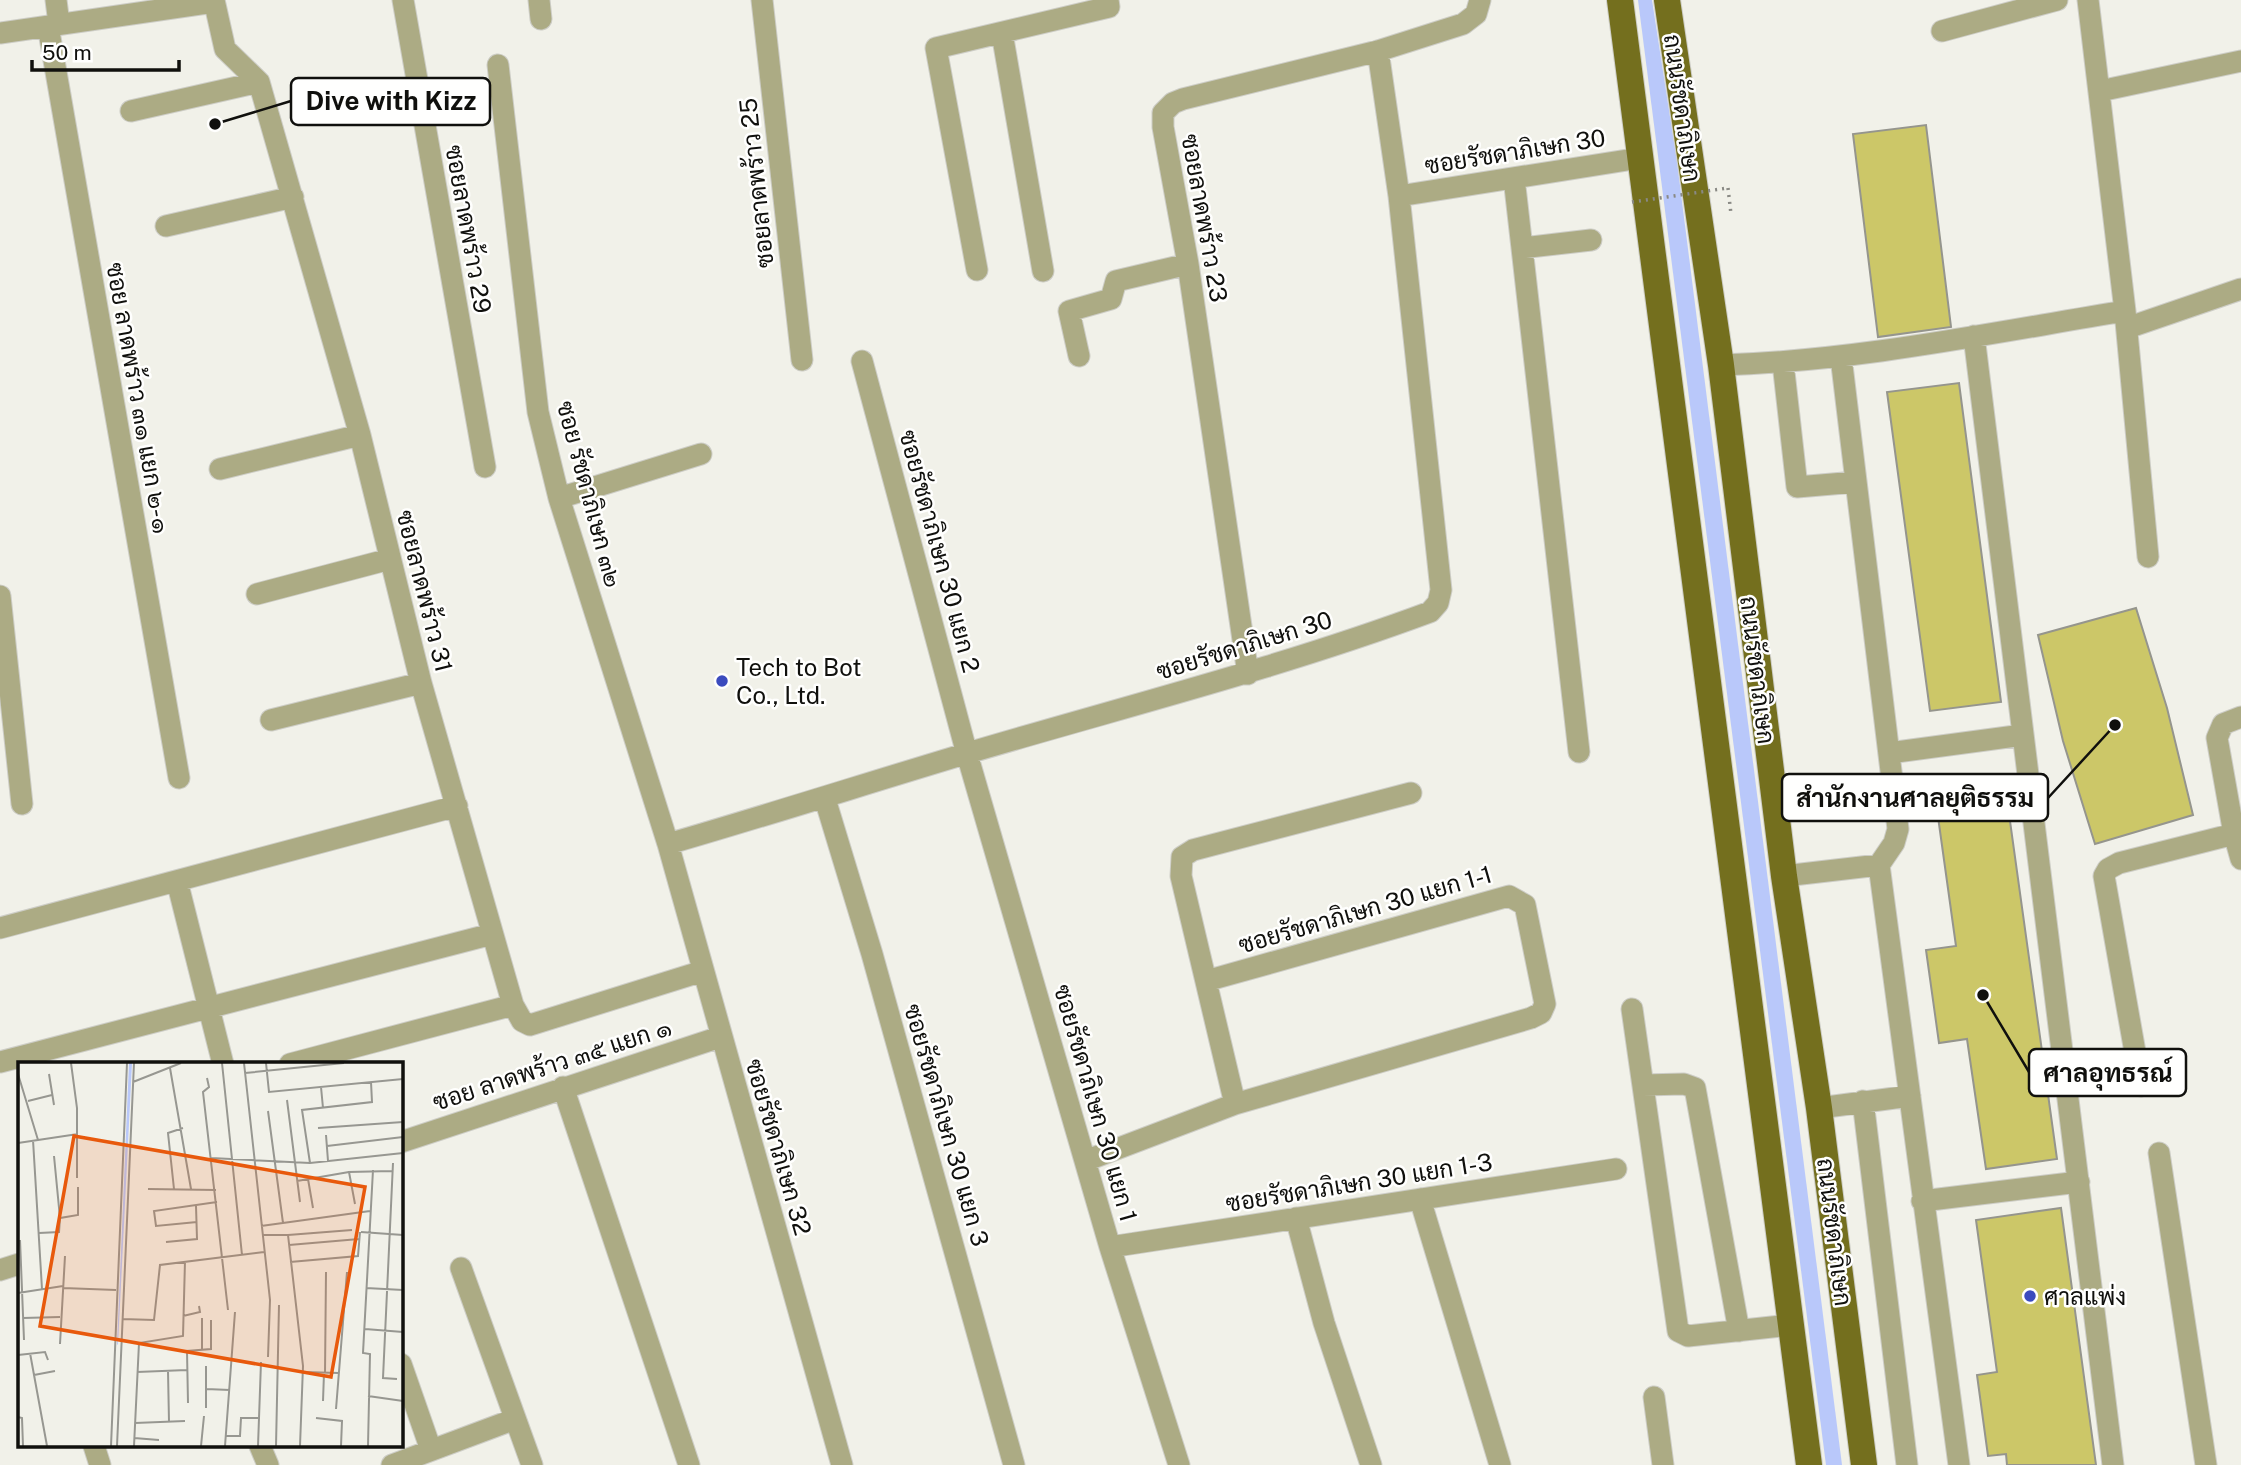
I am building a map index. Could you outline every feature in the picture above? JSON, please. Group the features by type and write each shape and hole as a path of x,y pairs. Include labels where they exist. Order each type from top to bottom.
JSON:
{"main road":[{"name":"ถนนรัชดาภิเษก","path":"1620,0 1809,1465"},
{"name":"ถนนรัชดาภิเษก","path":"1667,0 1721,365 1784,876 1819,1108 1864,1465"}],"street":[{"name":"ซอย ลาดพร้าว ๓๑ แยก ๒-๑","path":"56,0 54,25 179,779"},
{"name":"ซอยลาดพร้าว 29","path":"402,0 485,467"},
{"name":"ซอยลาดพร้าว 25","path":"762,0 802,360"},
{"path":"976,270 936,48 1109,7 1108,0"},
{"name":"ซอยลาดพร้าว 23","path":"1248,674 1163,113 1172,103 1183,99 1378,51 1463,24 1476,14 1480,0"},
{"path":"1942,31 2057,0"},
{"path":"2088,0 2126,320 2148,557"},
{"path":"0,33 214,1"},
{"name":"ซอยลาดพร้าว 31","path":"214,1 225,49 259,82 360,435 421,683 513,1005"},
{"path":"1002,33 1042,271"},
{"name":"ซอยรัชดาภิเษก 30","path":"668,844 825,799 967,754 1248,674 1430,612 1438,603 1441,590 1399,196 1378,51"},
{"path":"2100,91 2241,61"},
{"name":"ซอย รัชดาภิเษก ๓๒","path":"498,65 538,412 559,498 668,844"},
{"path":"131,111 259,82"},
{"name":"ซอยรัชดาภิเษก 30","path":"1399,196 1640,158"},
{"path":"1514,178 1579,752"},
{"path":"166,226 293,197"},
{"path":"1522,248 1591,240"},
{"path":"1079,356 1069,311 1111,299 1116,281 1188,264"},
{"path":"1721,365 1783,363 1841,357 1974,336 2126,320 2241,289"},
{"path":"1974,336 2113,1465"},
{"path":"1841,357 1898,829 1894,843 1879,864 1959,1465"},
{"name":"ซอยรัชดาภิเษก 30 แยก 2","path":"862,362 967,754"},
{"path":"1783,363 1797,487 1856,482"},
{"path":"220,469 360,435"},
{"path":"559,498 701,454"},
{"path":"257,594 390,559"},
{"path":"0,596 22,804"},
{"path":"271,720 421,683"},
{"path":"2241,717 2223,724 2217,738 2241,859"},
{"path":"1889,753 2023,735"},
{"name":"ซอยรัชดาภิเษก 30 แยก 1","path":"967,754 1110,1247 1179,1465"},
{"path":"1235,1104 1181,876 1182,857 1193,849 1411,793"},
{"name":"ซอยรัชดาภิเษก 30 แยก 3","path":"825,799 872,954 1014,1465"},
{"path":"0,928 457,806"},
{"path":"2141,1086 2104,876 2108,869 2119,863 2234,834"},
{"name":"ซอยรัชดาภิเษก 32","path":"668,844 842,1465"},
{"path":"1784,876 1879,864"},
{"path":"177,881 223,1062"},
{"name":"ซอยรัชดาภิเษก 30 แยก 1-1","path":"1085,1161 1235,1104 1541,1013 1545,1004 1531,923 1525,905 1508,896 1206,981"},
{"path":"0,1062 492,934"},
{"path":"298,1062 513,1005 522,1021 530,1024 703,971"},
{"path":"1632,1009 1678,1331 1688,1336 1791,1325"},
{"name":"ซอย ลาดพร้าว ๓๕ แยก ๑","path":"402,1142 720,1037"},
{"path":"1643,1085 1684,1084 1695,1088 1739,1331"},
{"path":"563,1087 689,1465"},
{"path":"1819,1108 1910,1096"},
{"path":"1863,1101 1907,1465"},
{"path":"2159,1153 2206,1465"},
{"name":"ซอยรัชดาภิเษก 30 แยก 1-3","path":"1110,1247 1616,1169"},
{"path":"1922,1201 2078,1182"},
{"path":"1420,1199 1500,1465"},
{"path":"1296,1218 1324,1323 1371,1465"},
{"path":"0,1270 18,1264"},
{"path":"461,1268 532,1465"},
{"path":"402,1367 431,1450"},
{"path":"1654,1397 1662,1465"},
{"path":"392,1465 515,1419"},
{"path":"95,1448 100,1465"},
{"path":"261,1448 268,1465"}],"path":[{"path":"1632,202 1728,188 1731,214"}],"shaded area":[{"path":"1638,0 1652,0 1677,162 1842,1465 1826,1465"}],"building":[{"path":"1926,125 1951,327 1878,337 1853,134"},
{"path":"1959,383 2001,702 1930,711 1887,392"},
{"path":"2136,608 2167,708 2193,815 2095,844 2063,741 2038,635"},
{"path":"2004,778 2057,1159 1986,1169 1967,1039 1939,1043 1926,950 1956,946 1934,788"},
{"name":"ศาลแพ่ง","path":"2061,1208 2096,1465 2007,1465 2006,1454 1988,1456 1977,1375 1997,1372 1976,1220"}],"place":[{"name":"Dive with Kizz","path":"215,124"},
{"name":"Tech to Bot Co., Ltd.","path":"722,681"},
{"name":"สำนักงานศาลยุติธรรม","path":"2115,725"},
{"name":"ศาลอุทธรณ์","path":"1983,995"},
{"name":"ศาลแพ่ง","path":"2030,1296"}]}
